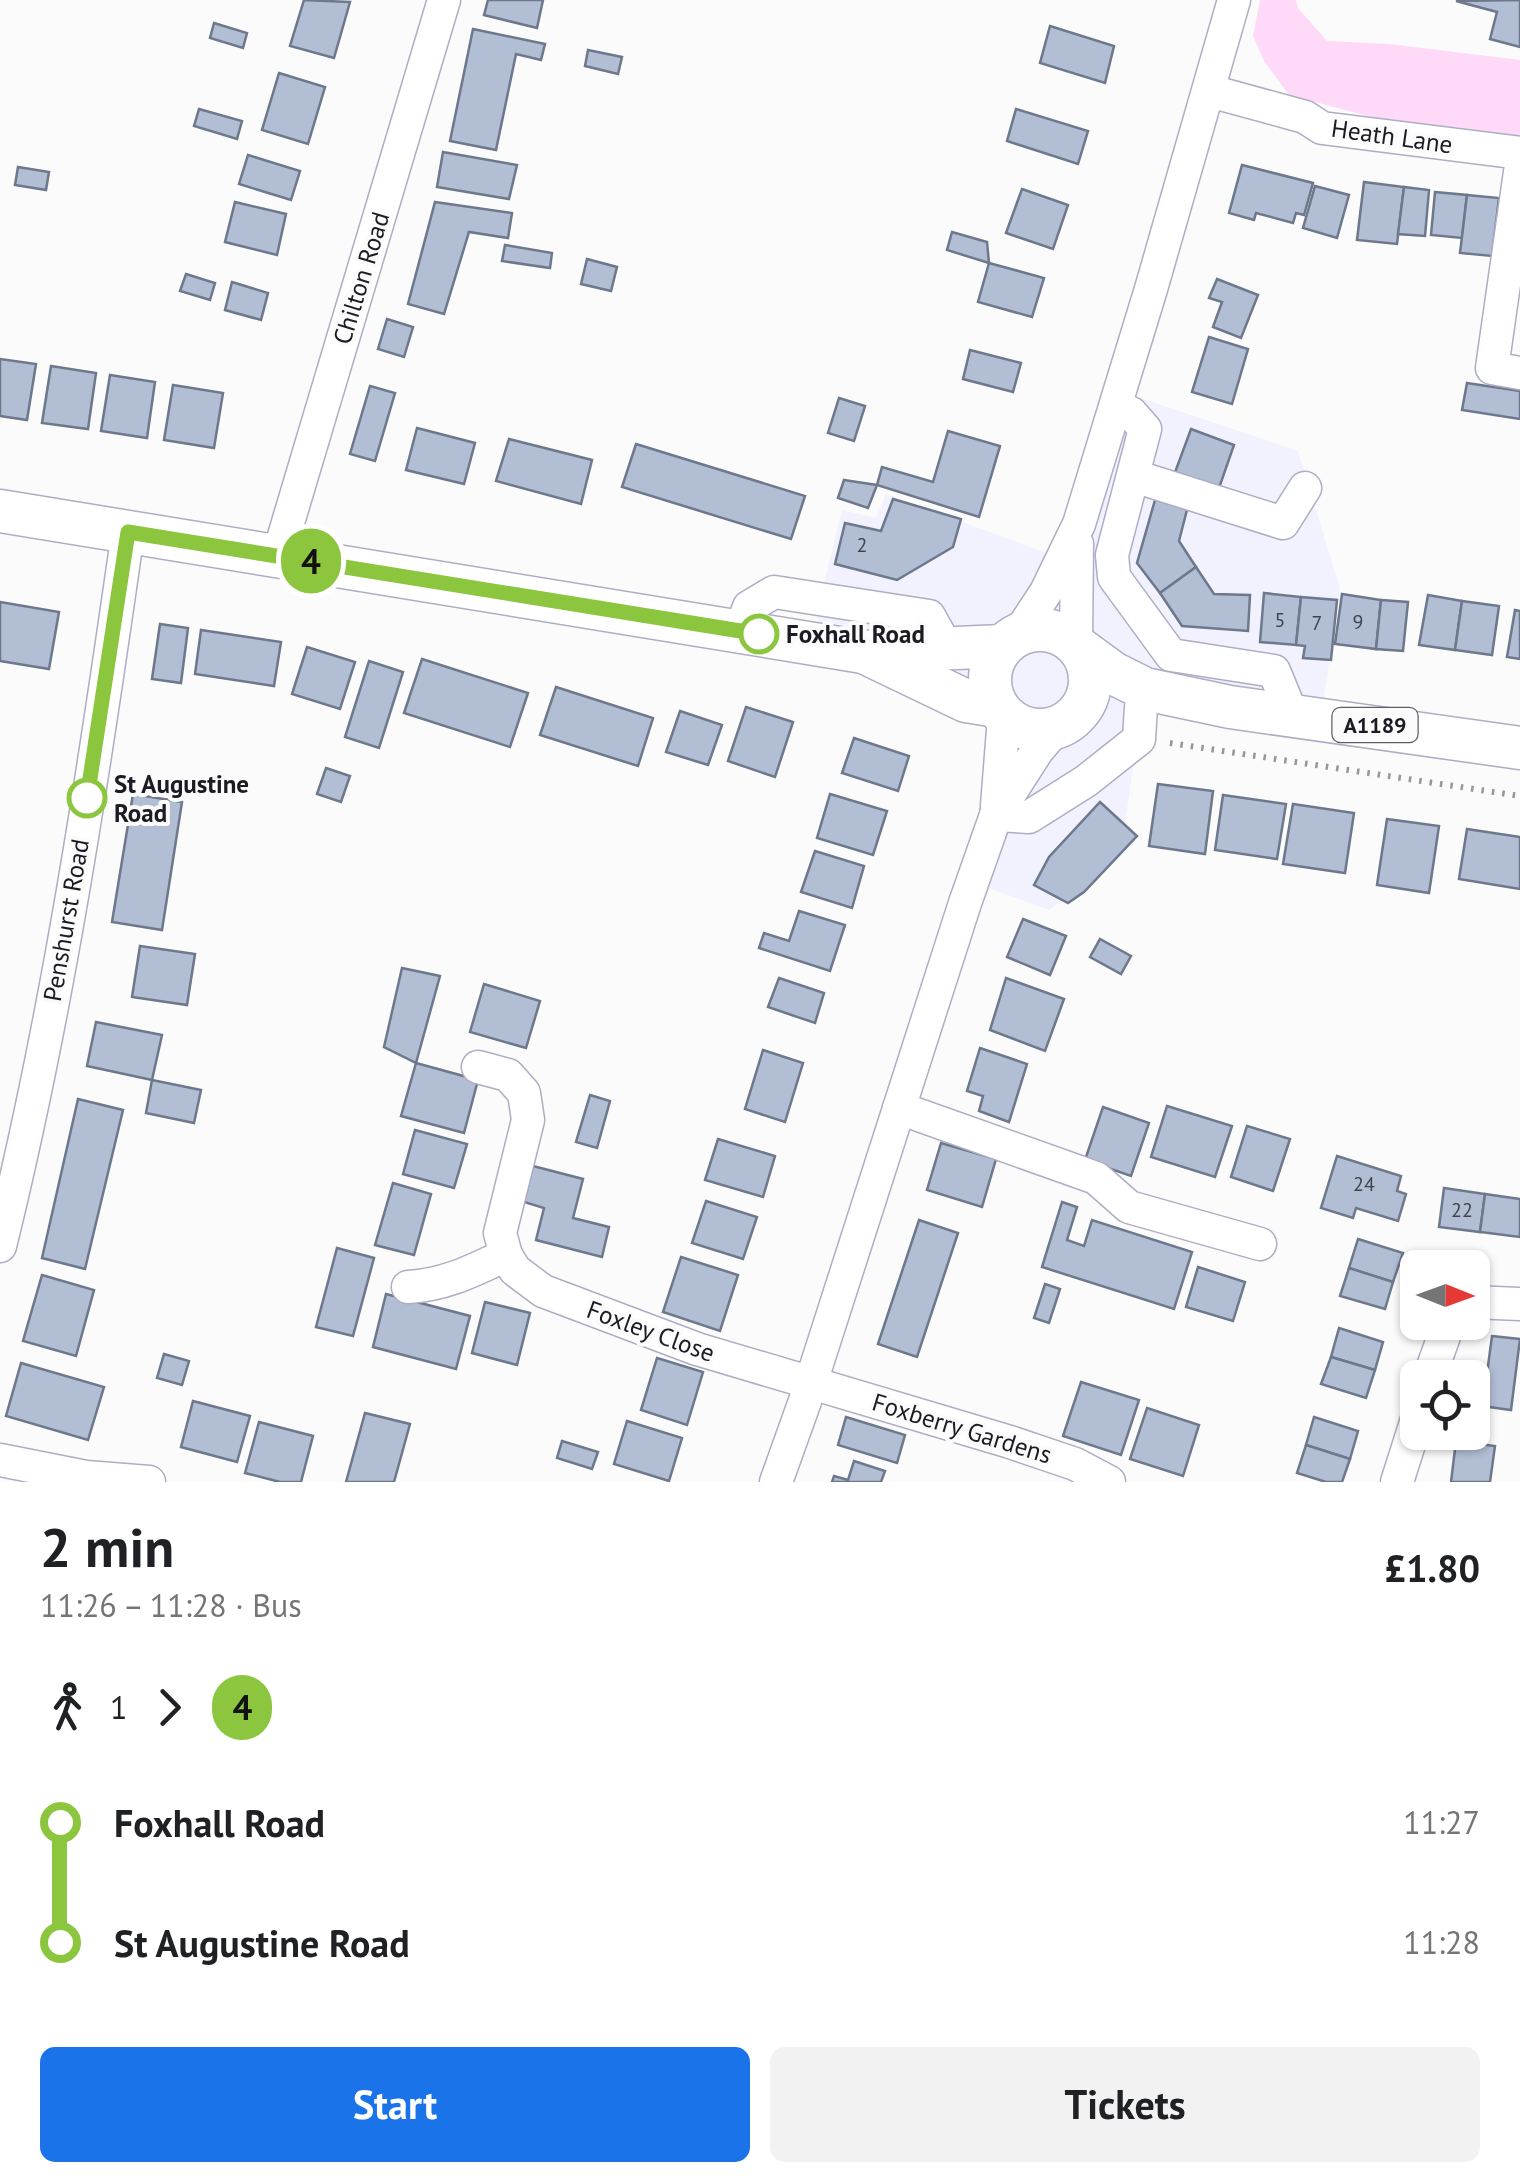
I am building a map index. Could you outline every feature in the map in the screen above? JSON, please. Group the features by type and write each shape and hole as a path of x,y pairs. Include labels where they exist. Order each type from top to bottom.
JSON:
{"main road":[{"path":"0,511 863,652 948,650 1010,641 1038,629 1051,630 1113,673 1146,690 1230,706"},
{"path":"1001,712 990,684 991,670 1010,641"},
{"path":"863,652 966,701 1001,712 1027,730 1065,722 1088,693 1088,663 1078,647"},
{"name":"A1189","path":"1065,722 1140,723 1230,706 1520,748"}],"street":[{"name":"Chilton Road","path":"278,556 444,0"},
{"path":"1010,641 1046,592 1079,524 1234,0"},
{"name":"Heath Lane","path":"1210,91 1305,117 1322,128 1520,153"},
{"path":"1520,172 1492,368 1520,373"},
{"path":"1116,406 1145,429 1112,556 1114,577 1171,655 1274,672 1292,715"},
{"path":"1134,476 1283,523 1305,488"},
{"path":"1078,647 1079,524"},
{"name":"Penshurst Road","path":"0,1246 12,1146 76,872 128,532"},
{"path":"740,631 750,607 774,592 928,616 948,650"},
{"path":"996,815 1001,712"},
{"path":"776,1482 996,815 1038,751 1065,722"},
{"path":"996,815 1029,817 1086,781 1140,723"},
{"path":"408,1287 436,1286 506,1255 500,1232 528,1120 524,1093 508,1075 478,1067"},
{"path":"899,1108 1096,1178 1129,1207 1260,1244"},
{"name":"Foxley Close","path":"506,1255 515,1270 543,1291 697,1349 812,1381"},
{"path":"1490,1303 1520,1304"},
{"name":"Foxberry Gardens","path":"812,1381 1076,1464 1109,1482"},
{"path":"1397,1482 1407,1450"},
{"path":"0,1460 86,1477 150,1482"}],"path":[{"path":"1140,723 1319,764 1520,796"}],"shaded area":[{"path":"1260,0 1296,0 1298,8 1327,41 1390,44 1520,60 1520,141 1416,129 1289,95 1264,61 1253,36"},
{"path":"1120,391 1298,451 1340,588 1321,718 1141,707 1121,855 1049,910 972,882 1027,730 814,643 842,510 876,518 886,494 1068,561"}],"building":[{"path":"304,0 350,2 334,58 290,46"},
{"path":"488,0 543,0 537,28 484,15"},
{"path":"1520,0 1520,47 1490,39 1497,12 1456,1"},
{"path":"214,23 247,33 243,48 210,38"},
{"path":"1050,26 1114,46 1105,83 1040,63"},
{"path":"473,29 545,44 541,60 516,54 496,150 450,141"},
{"path":"588,50 622,57 618,74 585,66"},
{"path":"279,73 325,87 308,144 262,130"},
{"path":"199,109 242,121 237,139 194,126"},
{"path":"1016,109 1088,131 1078,164 1007,141"},
{"path":"443,152 517,165 509,199 437,187"},
{"path":"248,155 300,171 291,200 239,184"},
{"path":"1242,165 1313,183 1304,215 1296,213 1293,223 1256,213 1254,220 1229,213"},
{"path":"18,167 49,172 46,190 15,185"},
{"path":"1364,182 1404,187 1397,244 1357,240"},
{"path":"1315,186 1349,195 1337,238 1303,228"},
{"path":"1404,187 1429,190 1425,236 1398,234"},
{"path":"1022,189 1068,205 1053,249 1006,233"},
{"path":"1435,192 1467,195 1462,238 1431,235"},
{"path":"1467,195 1499,198 1492,256 1460,253"},
{"path":"235,202 286,214 277,255 225,242"},
{"path":"435,202 512,213 508,238 469,232 444,314 408,304"},
{"path":"952,232 987,242 989,263 947,250"},
{"path":"505,245 552,253 550,268 502,261"},
{"path":"587,259 617,267 611,291 581,284"},
{"path":"989,263 1044,278 1032,317 978,302"},
{"path":"186,274 215,283 210,300 180,291"},
{"path":"1217,279 1258,295 1241,338 1213,327 1222,302 1209,298"},
{"path":"232,282 268,293 261,320 225,310"},
{"path":"387,319 413,327 404,357 378,349"},
{"path":"1209,337 1248,349 1232,404 1192,392"},
{"path":"970,350 1021,363 1013,392 963,379"},
{"path":"0,359 36,364 27,420 0,416"},
{"path":"51,366 96,373 88,429 42,423"},
{"path":"110,375 155,382 147,438 101,431"},
{"path":"1467,383 1520,391 1520,419 1462,410"},
{"path":"173,385 223,393 214,448 164,440"},
{"path":"370,386 395,393 375,461 350,454"},
{"path":"839,398 865,406 854,441 828,433"},
{"path":"417,428 475,443 464,484 406,470"},
{"path":"1191,429 1234,445 1218,491 1174,475"},
{"path":"948,431 1000,446 979,517 877,485 882,467 933,482"},
{"path":"509,439 592,460 581,504 496,481"},
{"path":"636,444 805,496 791,539 622,487"},
{"path":"844,480 877,485 868,508 838,498"},
{"path":"1157,493 1189,502 1179,541 1196,567 1160,593 1137,563"},
{"path":"893,499 961,519 953,547 897,580 835,564 845,523 881,531"},
{"path":"1196,567 1214,594 1250,595 1248,631 1182,626 1160,593"},
{"path":"1264,593 1301,597 1296,645 1260,642"},
{"path":"1342,594 1381,600 1376,649 1335,644"},
{"path":"1428,595 1462,601 1455,650 1419,645"},
{"path":"1301,597 1337,600 1331,660 1303,658 1305,646 1296,645"},
{"path":"1381,600 1408,602 1403,651 1376,649"},
{"path":"1462,601 1499,606 1492,655 1455,650"},
{"path":"0,602 59,612 49,669 0,661"},
{"path":"1515,610 1520,611 1520,659 1507,657"},
{"path":"160,624 188,628 181,683 152,679"},
{"path":"201,630 281,642 274,686 195,674"},
{"path":"307,647 355,662 340,709 292,694"},
{"path":"422,659 528,693 510,747 404,713"},
{"path":"369,661 403,672 379,748 345,737"},
{"path":"556,687 653,718 638,766 540,735"},
{"path":"746,707 793,722 775,777 728,761"},
{"path":"680,711 722,725 708,765 666,752"},
{"path":"854,738 909,756 898,791 842,773"},
{"path":"326,768 350,776 341,802 317,794"},
{"path":"1158,784 1213,791 1205,854 1149,846"},
{"path":"133,794 182,802 162,930 112,922"},
{"path":"830,794 887,811 873,855 817,838"},
{"path":"1223,795 1286,804 1277,859 1215,850"},
{"path":"1100,802 1137,836 1084,892 1068,903 1034,885 1049,857"},
{"path":"1293,804 1354,813 1345,873 1283,864"},
{"path":"1387,819 1439,826 1429,893 1377,885"},
{"path":"1467,829 1520,837 1520,889 1459,879"},
{"path":"815,851 864,866 852,908 801,892"},
{"path":"799,911 845,925 830,971 759,948 764,933 789,941"},
{"path":"1023,919 1066,936 1050,975 1007,957"},
{"path":"1100,939 1131,956 1121,974 1090,957"},
{"path":"140,946 195,954 187,1005 132,997"},
{"path":"402,968 440,976 416,1063 384,1047"},
{"path":"779,978 824,993 815,1023 768,1007"},
{"path":"1006,978 1064,999 1045,1051 990,1030"},
{"path":"484,984 540,1001 526,1048 470,1032"},
{"path":"96,1022 162,1035 152,1080 87,1066"},
{"path":"980,1048 1027,1064 1009,1122 979,1111 983,1096 967,1091"},
{"path":"763,1050 803,1063 785,1122 745,1109"},
{"path":"416,1063 478,1080 464,1133 401,1116"},
{"path":"152,1080 201,1090 194,1123 146,1113"},
{"path":"590,1095 610,1101 597,1148 576,1142"},
{"path":"78,1099 123,1110 85,1269 42,1258"},
{"path":"1167,1106 1232,1126 1215,1177 1151,1157"},
{"path":"1103,1107 1149,1123 1131,1176 1085,1160"},
{"path":"1247,1126 1290,1139 1273,1191 1231,1177"},
{"path":"415,1130 467,1144 454,1188 403,1174"},
{"path":"718,1139 775,1156 763,1197 705,1180"},
{"path":"941,1143 996,1159 982,1207 927,1190"},
{"path":"1337,1156 1401,1176 1397,1191 1406,1194 1398,1221 1356,1208 1353,1218 1321,1208"},
{"path":"533,1166 583,1179 573,1218 609,1227 602,1257 536,1240 544,1208 524,1202"},
{"path":"393,1183 431,1194 414,1255 375,1245"},
{"path":"1444,1188 1485,1194 1480,1232 1439,1227"},
{"path":"1485,1194 1520,1199 1520,1237 1480,1232"},
{"path":"706,1201 757,1217 743,1259 692,1243"},
{"path":"1062,1202 1077,1207 1067,1240 1084,1246 1092,1220 1192,1252 1174,1309 1042,1267"},
{"path":"919,1220 958,1233 917,1357 878,1344"},
{"path":"1358,1239 1400,1252 1393,1282 1349,1268"},
{"path":"337,1248 374,1258 353,1336 316,1327"},
{"path":"681,1257 738,1275 720,1331 663,1312"},
{"path":"1198,1267 1245,1282 1233,1321 1186,1307"},
{"path":"1349,1268 1393,1282 1385,1309 1340,1296"},
{"path":"42,1275 94,1290 76,1356 23,1341"},
{"path":"1045,1284 1060,1289 1049,1323 1034,1318"},
{"path":"386,1294 470,1316 456,1369 373,1347"},
{"path":"485,1302 530,1313 517,1365 472,1353"},
{"path":"1339,1328 1383,1342 1375,1370 1331,1357"},
{"path":"1492,1336 1520,1339 1511,1410 1490,1407"},
{"path":"164,1354 189,1361 182,1385 157,1378"},
{"path":"1331,1357 1375,1370 1366,1398 1321,1384"},
{"path":"657,1358 703,1372 687,1425 641,1410"},
{"path":"21,1363 104,1387 88,1440 6,1416"},
{"path":"1081,1382 1139,1400 1121,1455 1063,1436"},
{"path":"193,1401 250,1416 237,1462 181,1447"},
{"path":"1147,1408 1199,1425 1183,1476 1130,1459"},
{"path":"365,1413 410,1424 394,1482 346,1482"},
{"path":"846,1417 905,1435 897,1463 838,1445"},
{"path":"1314,1417 1358,1431 1350,1459 1306,1445"},
{"path":"627,1421 682,1438 669,1481 614,1464"},
{"path":"259,1422 313,1436 301,1482 280,1482 245,1473"},
{"path":"562,1441 598,1452 592,1469 557,1458"},
{"path":"1306,1445 1350,1459 1342,1482 1326,1482 1297,1473"},
{"path":"1490,1445 1495,1446 1490,1482 1451,1482 1455,1450 1490,1450"},
{"path":"854,1461 885,1471 881,1482 832,1482 834,1476 848,1480"}],"bus line":[{"name":"4","path":"87,798 128,532 759,634"}],"place":[{"name":"Foxhall Road","path":"759,634"},
{"name":"St Augustine Road","path":"87,798"}]}
